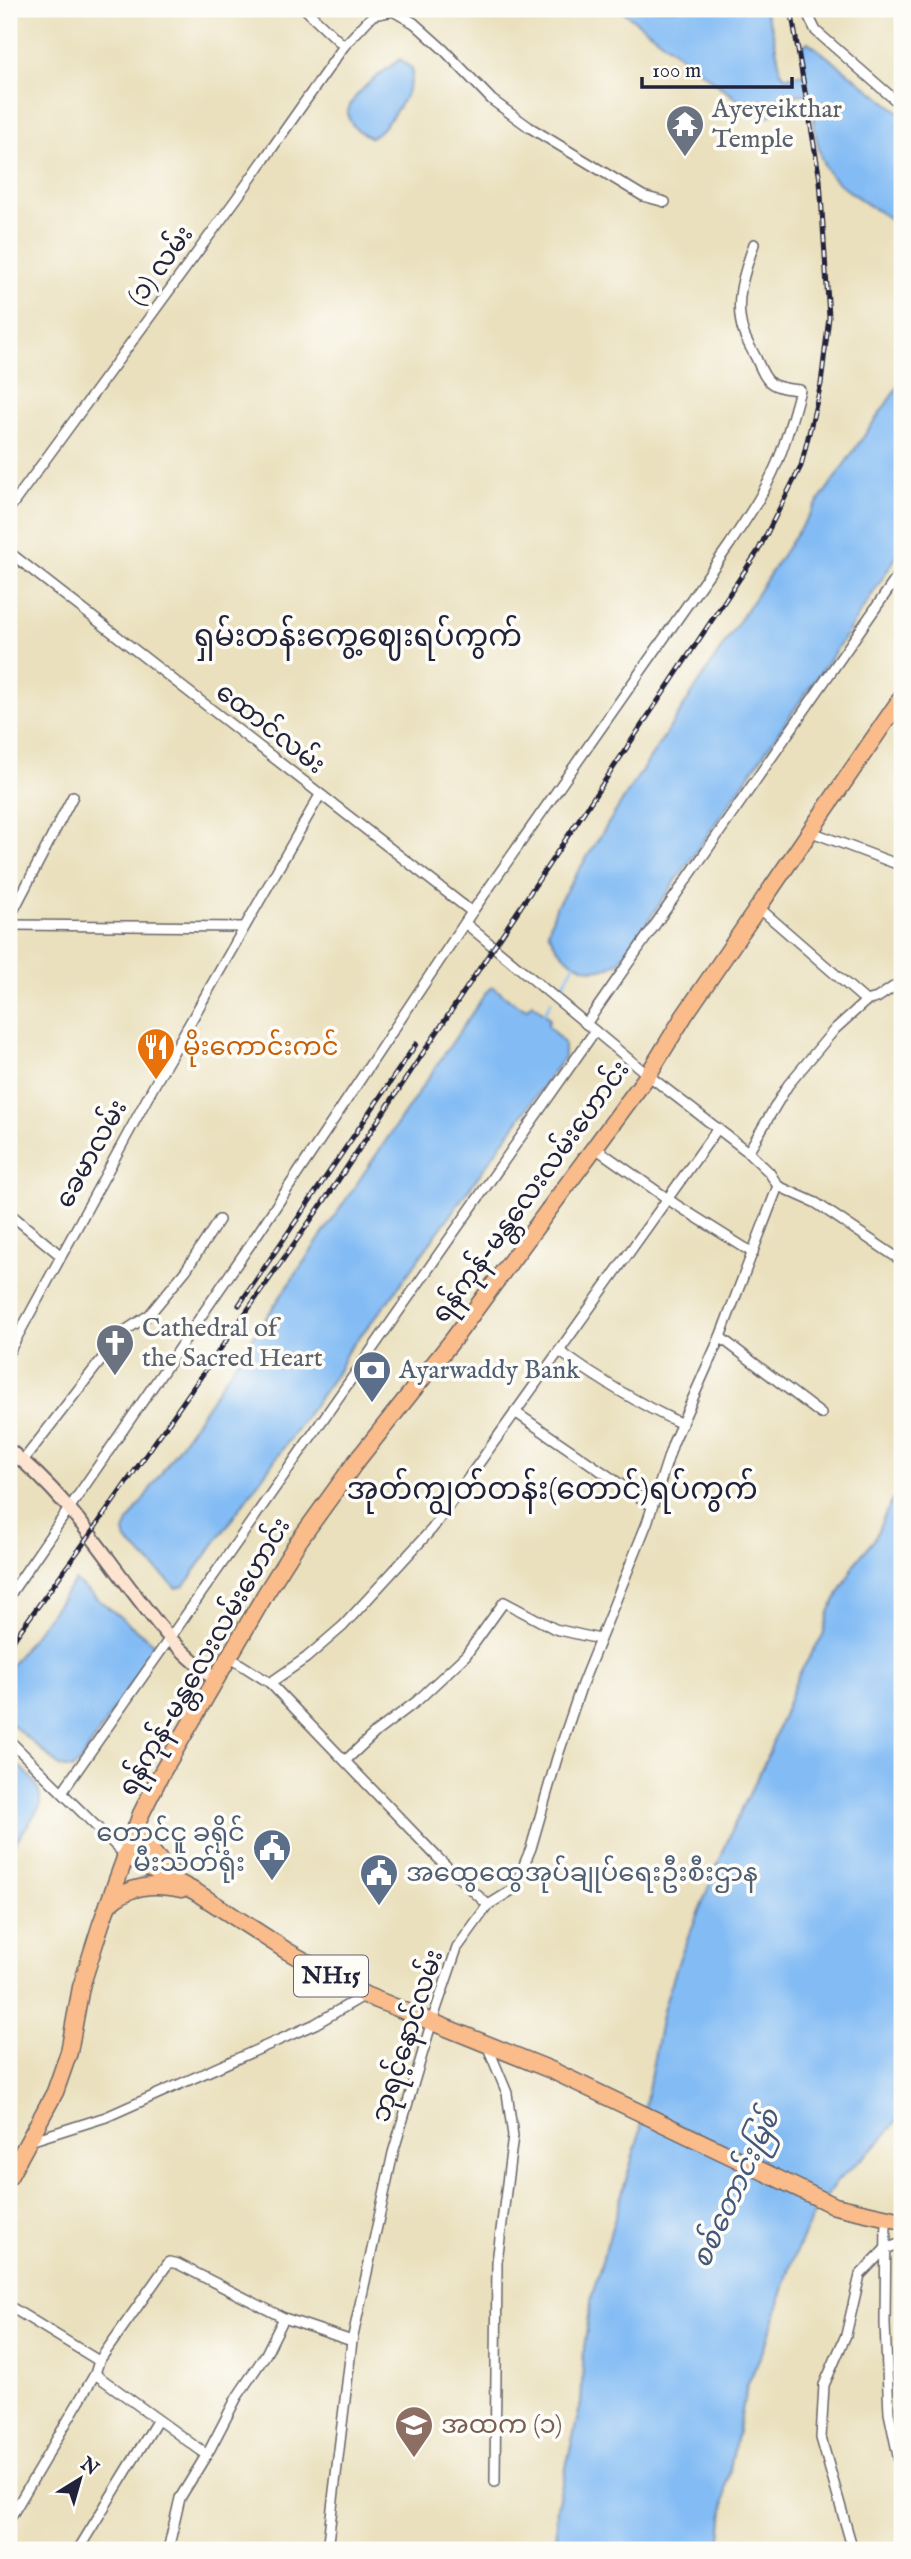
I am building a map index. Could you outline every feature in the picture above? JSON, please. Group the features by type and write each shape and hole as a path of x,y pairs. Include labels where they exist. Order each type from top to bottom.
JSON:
{"highway":[{"name":"ရန်ကုန်-မန္တလေးလမ်းဟောင်း","path":"10,2172 30,2141 55,2092 69,2052 81,1987 135,1829 161,1774 298,1542 355,1463 502,1275 648,1075 684,1016 902,696"},
{"path":"135,1829 170,1871 195,1892"},
{"name":"NH15","path":"125,1855 195,1892 287,1951 365,1995 551,2070 835,2206 894,2219"},
{"path":"107,1907 120,1895 134,1888 153,1885 195,1892"}],"street":[{"path":"305,9 344,46"},
{"path":"805,9 816,31 902,106"},
{"name":"(၁) လမ်း","path":"9,509 237,198 344,46 373,15 393,11 414,23 492,100 529,127 643,196 665,202"},
{"path":"9,1596 254,1239 472,912 761,496 776,465 800,390 783,388 765,379 743,334 738,304 741,284 754,244"},
{"name":"ထောင်လမ်း","path":"9,552 472,912"},
{"path":"586,1024 902,569"},
{"name":"ခေမာလမ်း","path":"9,1352 60,1255 320,795"},
{"path":"9,919 73,796"},
{"path":"809,831 902,866"},
{"path":"758,907 866,1001"},
{"path":"465,923 648,1075 748,1152 769,1172 778,1186 816,1203 902,1261"},
{"path":"9,925 244,927"},
{"path":"748,1152 788,1085 835,1029 866,1001 877,998 902,981"},
{"path":"62,1792 595,1031"},
{"path":"270,1683 306,1658 343,1626 432,1529 718,1128"},
{"path":"594,1147 754,1253"},
{"name":"ဘုရင့်နောင်လမ်း","path":"327,2550 352,2341 393,2153 432,2021 457,1948 488,1905 514,1889 531,1847 557,1758 599,1639 609,1620 652,1506 669,1453 720,1338 778,1186"},
{"path":"9,1213 60,1255"},
{"path":"22,1462 123,1332 149,1315 186,1270 219,1220"},
{"path":"720,1338 821,1414"},
{"path":"559,1351 602,1383 682,1424"},
{"path":"515,1412 652,1506"},
{"path":"9,1450 69,1506 169,1637 216,1681"},
{"path":"345,1761 467,1655 504,1602 555,1629 599,1639"},
{"path":"229,1657 270,1683 438,1858 488,1905"},
{"path":"9,1741 125,1855"},
{"path":"30,2141 106,2117 315,2024 365,1995"},
{"path":"486,2042 507,2093 513,2136 497,2262 495,2482"},
{"path":"894,2219 885,2249 885,2324 889,2413 902,2474"},
{"path":"853,2550 821,2438 824,2385 846,2335 860,2275 885,2249 902,2242"},
{"path":"9,2520 95,2374 99,2361 169,2262 178,2264 284,2318 352,2341"},
{"path":"9,2306 99,2361"},
{"path":"168,2550 180,2498 237,2397 266,2354 284,2318"},
{"path":"95,2374 206,2455"},
{"path":"78,2550 158,2421"}],"water":[{"path":"620,9 763,9 772,28 781,72 786,77 805,74 801,47 808,42 902,114 902,227 852,194 828,172 816,136 810,98 806,94 795,95 776,112 761,118"},
{"path":"400,59 412,69 409,87 392,117 371,138 351,123 349,108 368,84"},
{"path":"902,381 902,548 840,644 620,961 598,969 578,965 561,951 548,931 557,905 792,540"},
{"path":"493,987 527,1009 532,1003 549,1018 548,1026 564,1043 564,1057 389,1300 347,1352 337,1373 184,1586 176,1588 126,1540 124,1532 128,1522 487,991"},
{"name":"စစ်တောင်းမြစ်","path":"902,1486 902,2114 879,2143 838,2180 813,2216 801,2240 768,2339 747,2386 726,2489 720,2550 555,2550 557,2506 581,2403 584,2348 592,2295 640,2132 663,2010 680,1957 734,1825 765,1762 798,1676 823,1635 829,1612 857,1560 874,1540 885,1514"},
{"path":"75,1581 153,1643 153,1649 80,1762 72,1769 61,1767 9,1722 9,1668"},
{"path":"9,1759 33,1780 40,1800 39,1808 9,1852"}],"waterway":[{"path":"560,991 575,963"},
{"path":"544,1014 551,1001"}],"ferry route":[{"path":"902,1632 895,1673 902,1703"}],"railway":[{"path":"9,1646 329,1194 758,551 801,466 821,384 829,317 820,180 791,9"},
{"path":"239,1305 416,1044"}],"place":[{"name":"Ayeyeikthar Temple","path":"685,158"},
{"name":"မိုးကောင်းကင်","path":"156,1081"},
{"name":"Cathedral of the Sacred Heart","path":"115,1377"},
{"name":"Ayarwaddy Bank","path":"372,1404"},
{"name":"တောင်ငူ ခရိုင် မီးသတ်ရုံး","path":"272,1882"},
{"name":"အထွေထွေအုပ်ချုပ်ရေးဦးစီးဌာန","path":"379,1907"},
{"name":"အထက (၁)","path":"414,2459"}],"district":[{"name":"ရှမ်းတန်းကွေ့ဈေးရပ်ကွက်","path":"358,638"},
{"name":"အုတ်ကျွတ်တန်း(တောင်)ရပ်ကွက်","path":"552,1491"}]}
